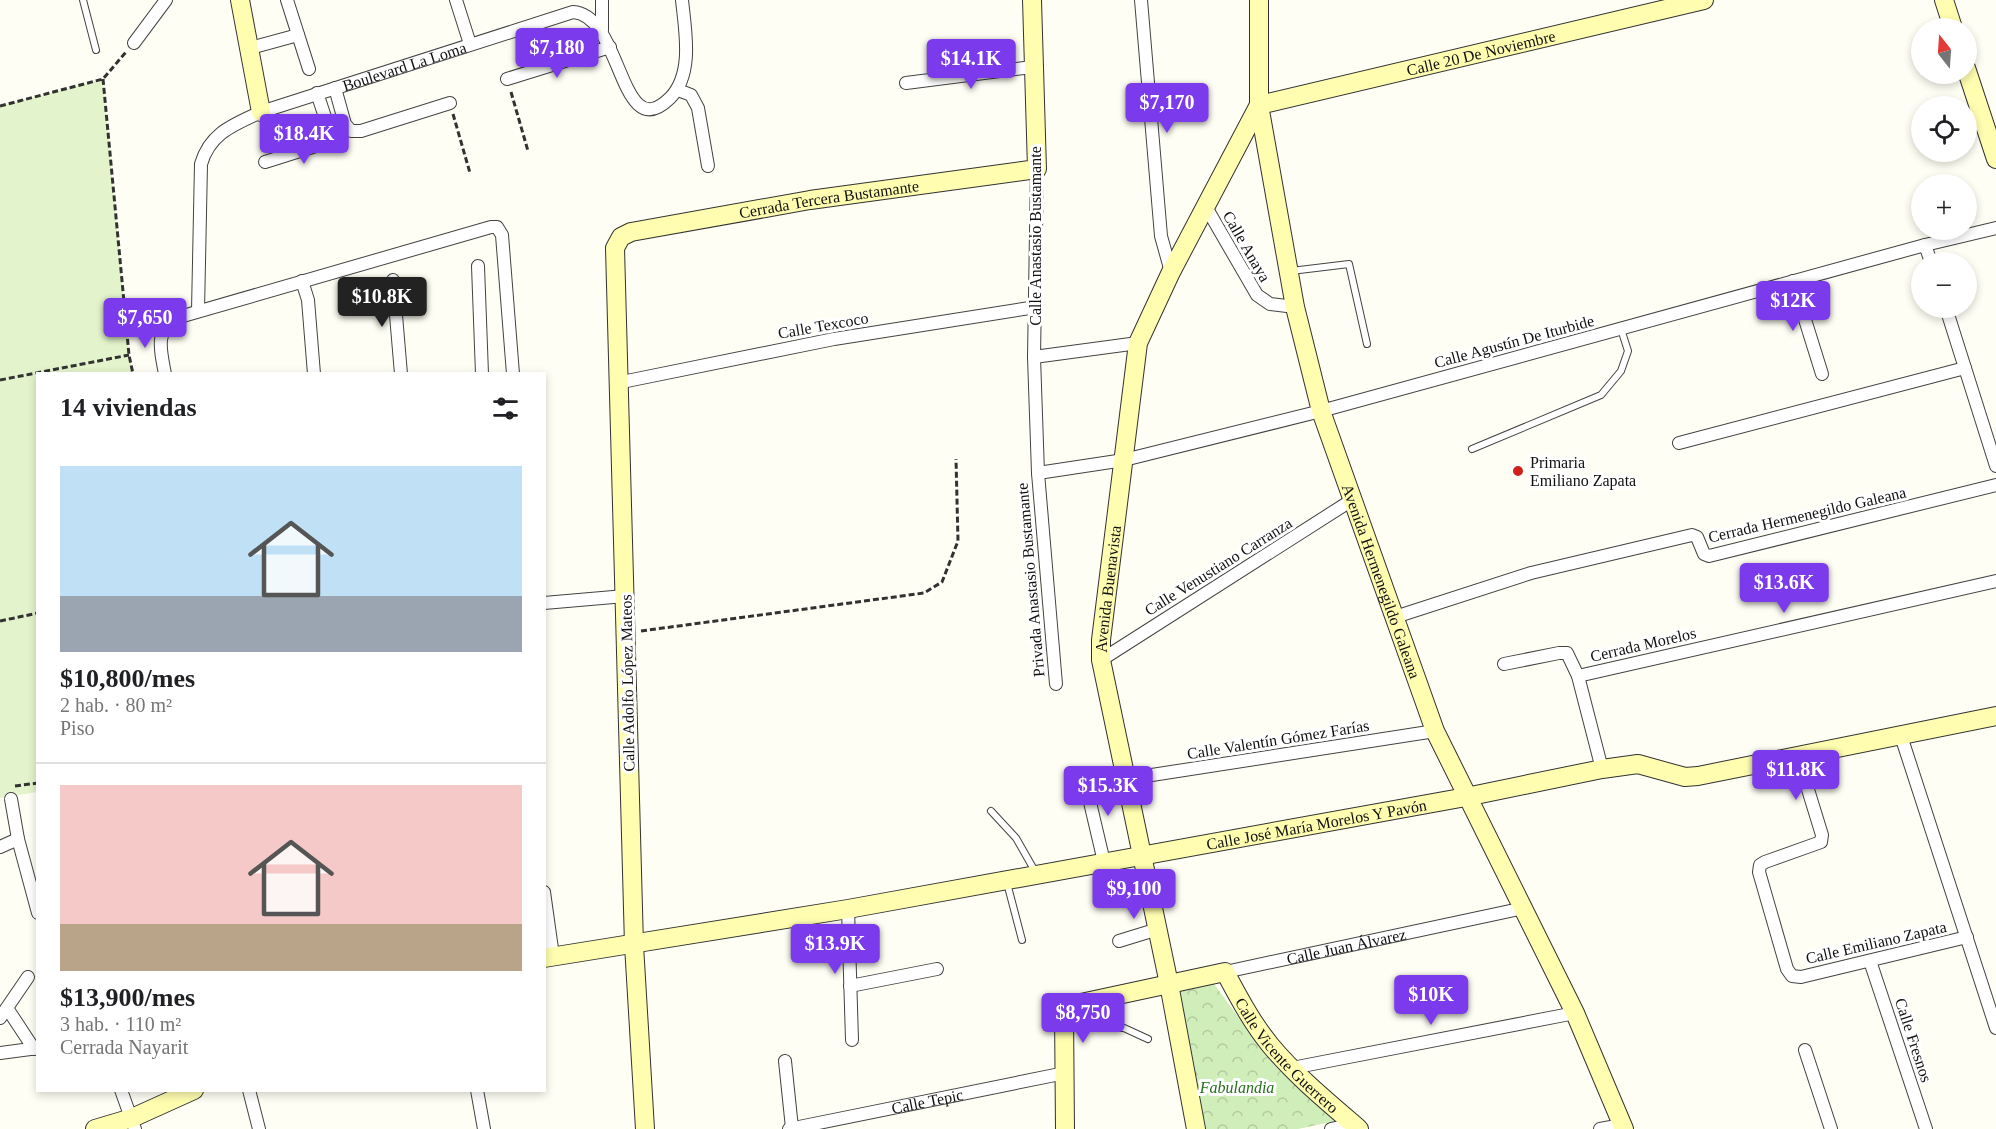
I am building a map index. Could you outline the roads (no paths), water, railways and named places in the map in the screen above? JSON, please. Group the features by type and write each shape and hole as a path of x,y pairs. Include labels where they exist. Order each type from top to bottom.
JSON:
{"main road":[{"path":"240,0 261,112"},
{"name":"Calle Anastasio Bustamante","path":"1032,0 1032,67 1037,170"},
{"name":"Avenida Hermenegildo Galeana","path":"1259,0 1258,105 1295,307 1321,411 1435,731 1575,1013 1623,1127"},
{"name":"Calle 20 De Noviembre","path":"1258,105 1704,0"},
{"path":"1944,0 1950,18"},
{"path":"1971,84 1996,159"},
{"name":"Avenida Buenavista","path":"1196,1129 1158,929 1101,660 1101,640 1138,343 1171,272 1258,105"},
{"name":"Cerrada Tercera Bustamante","path":"621,237 630,232 810,200 1037,170"},
{"name":"Calle Adolfo López Mateos","path":"621,237 615,248 617,383 634,945 645,1129"},
{"name":"Calle José María Morelos Y Pavón","path":"549,957 848,909 1466,797 1602,769 1638,764 1691,776 1798,757 1996,716"},
{"name":"Calle Juan Álvarez","path":"1169,984 1225,972"},
{"name":"Calle Vicente Guerrero","path":"1225,972 1247,1013 1292,1068 1356,1126"},
{"path":"1065,1129 1066,1006 1169,984"},
{"path":"95,1129 133,1124 190,1092"}],"street":[{"path":"134,43 166,0"},
{"path":"287,0 309,69"},
{"path":"456,0 470,44"},
{"path":"602,0 602,30"},
{"path":"682,0 686,58 678,90 691,95 698,108 708,166"},
{"path":"1141,0 1161,236 1171,272"},
{"name":"Boulevard La Loma","path":"198,311 199,180 203,157 213,139 221,131 261,112 573,12 590,16 602,30 631,97 640,107 652,110 662,106 678,90"},
{"path":"249,48 298,35"},
{"path":"507,79 610,47"},
{"path":"906,83 1032,67"},
{"path":"335,88 345,124 351,131 361,131 450,103"},
{"path":"265,162 322,144 329,139 330,132 317,93"},
{"name":"Calle Anastasio Bustamante","path":"1037,170 1034,357 1038,473"},
{"name":"Calle Anaya","path":"1206,207 1257,295 1270,304 1295,307"},
{"path":"165,372 160,345 164,328 176,318 497,227 502,235 513,372"},
{"name":"Calle Agustín De Iturbide","path":"1038,473 1124,460 1321,411 1793,281 1996,228"},
{"path":"1926,245 1928,252"},
{"path":"478,266 482,372"},
{"path":"393,280 400,372"},
{"path":"302,281 308,300 314,372"},
{"path":"1793,281 1822,374"},
{"name":"Calle Texcoco","path":"617,383 834,339 1036,307"},
{"path":"1949,318 1996,466"},
{"path":"1034,357 1138,343"},
{"path":"1679,443 1965,368"},
{"name":"Privada Anastasio Bustamante","path":"1038,473 1056,684"},
{"name":"Cerrada Hermenegildo Galeana","path":"1395,617 1530,573 1692,535 1697,537 1704,554 1709,556 1996,485"},
{"name":"Calle Venustiano Carranza","path":"1101,660 1352,500"},
{"name":"Cerrada Morelos","path":"1578,676 1996,581"},
{"path":"546,603 625,596"},
{"path":"1504,664 1567,653 1578,676 1602,769"},
{"name":"Calle Valentín Gómez Farías","path":"1126,778 1435,731"},
{"path":"1901,736 1996,1028"},
{"name":"Calle Emiliano Zapata","path":"1798,757 1822,835 1821,842 1765,862 1760,865 1759,872 1786,969 1792,975 1801,977 1967,937"},
{"path":"1084,781 1104,862"},
{"path":"11,799 18,839 35,895"},
{"path":"0,847 18,839"},
{"name":"Calle Juan Álvarez","path":"1225,972 1524,908"},
{"path":"848,909 852,1040"},
{"path":"546,918 549,957"},
{"path":"1119,941 1158,929"},
{"name":"Calle Fresnos","path":"1870,961 1926,1129"},
{"path":"850,986 937,969"},
{"path":"28,977 4,1013 36,1049"},
{"path":"1292,1068 1575,1013"},
{"path":"0,1053 36,1049"},
{"path":"1805,1050 1831,1129"},
{"path":"785,1061 790,1129"},
{"name":"Calle Tepic","path":"790,1129 840,1124 1065,1073"},
{"path":"122,1092 133,1124"},
{"path":"250,1092 259,1129"},
{"path":"477,1092 484,1129"},
{"path":"1331,1129 1356,1126"},
{"path":"1600,1129 1623,1127"}],"lane":[{"path":"83,0 96,50"},
{"path":"1288,271 1349,264 1367,344"},
{"path":"1472,449 1601,395 1621,371 1628,351 1621,328"},
{"path":"991,811 1016,838 1036,874"},
{"path":"1006,879 1022,940"},
{"path":"1065,1027 1124,1028 1148,1039"}],"place":[{"name":"Primaria Emiliano Zapata","path":"1518,471"}],"park label":[{"name":"Fabulandia","path":"1237,1087"}]}
